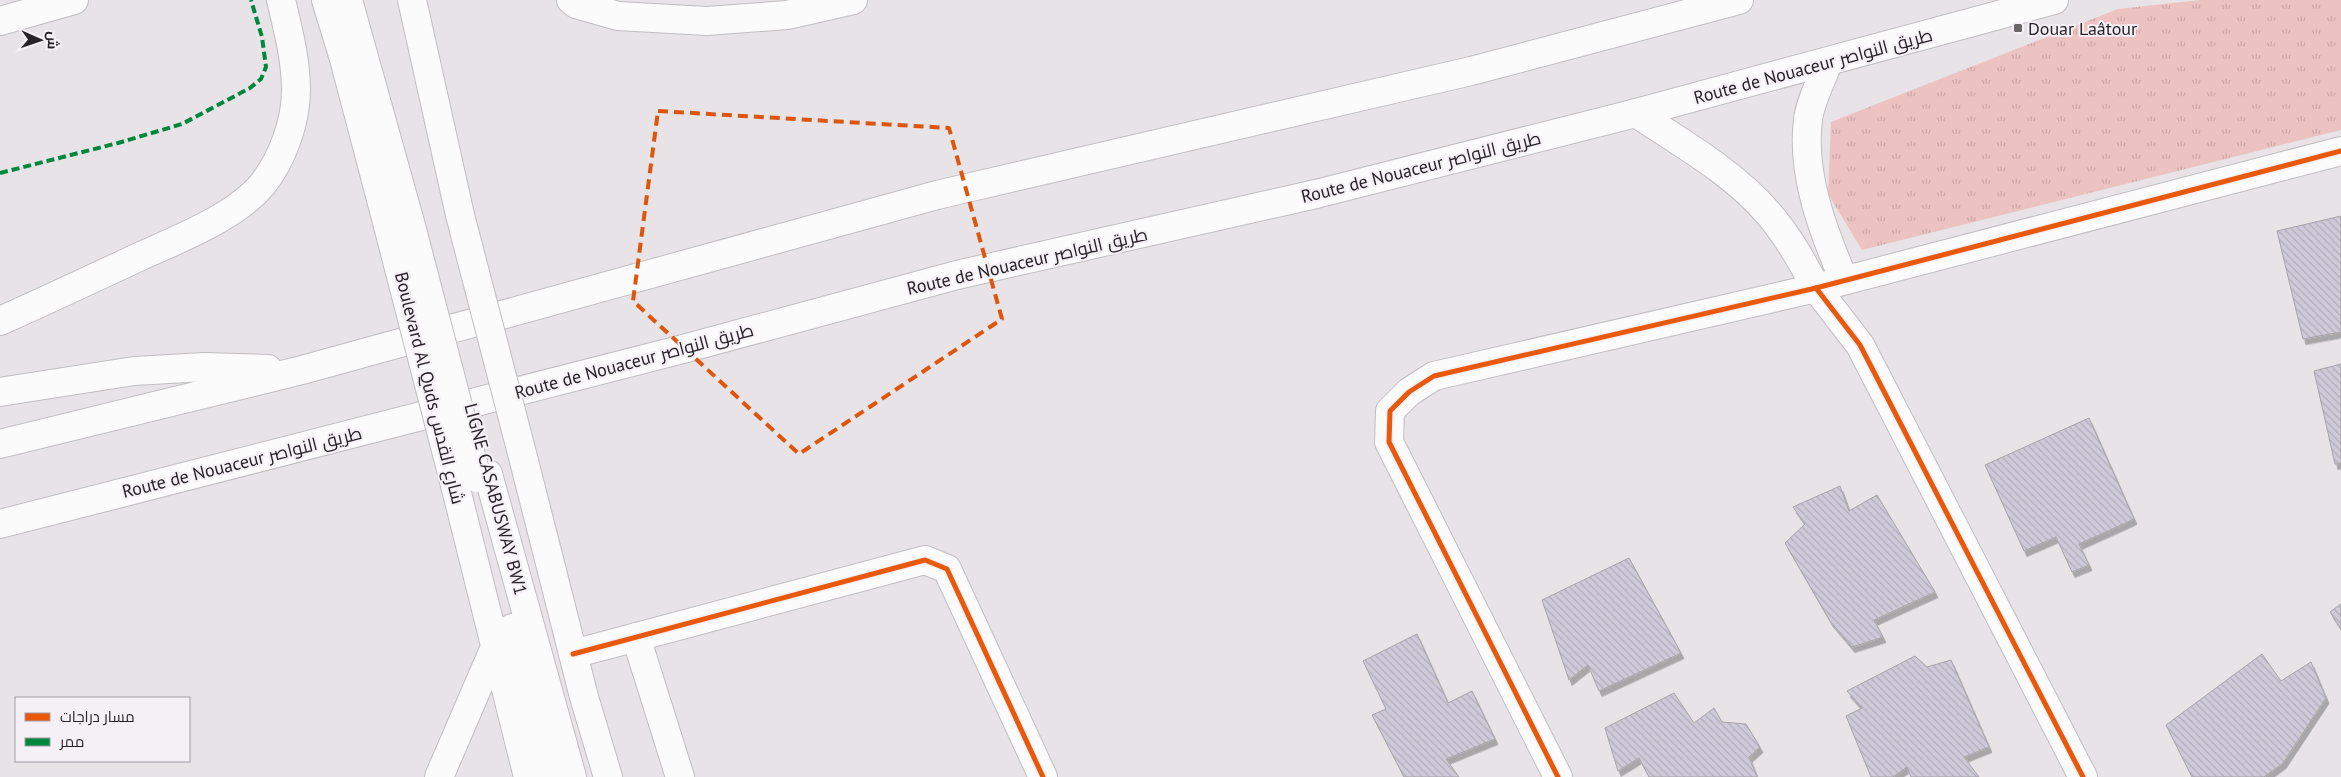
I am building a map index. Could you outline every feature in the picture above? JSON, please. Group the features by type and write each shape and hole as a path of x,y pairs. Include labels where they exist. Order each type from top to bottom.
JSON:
{"main road":[{"path":"0,21 74,0"},
{"path":"0,321 188,234 229,213 262,185 281,153 291,123 296,90 292,49 281,0"},
{"name":"Boulevard Al Quds شارع القدس","path":"326,0 344,59 407,223 473,479 495,647 528,777"},
{"path":"348,0 407,223"},
{"path":"363,0 407,223"},
{"path":"412,0 460,215 573,654 608,777"},
{"path":"570,0 576,4 707,21 787,15 853,0"},
{"path":"0,444 302,370 937,194 1471,70 1739,0"},
{"name":"Route de Nouaceur طريق النواصر","path":"0,524 683,349 957,275 1316,194 1636,113 2054,0"},
{"path":"1828,62 1808,118 1806,147 1814,194 1830,248 1844,280 1860,345"},
{"path":"1636,113 1735,182 1768,212 1798,252 1816,288 1860,345 2083,777"},
{"path":"1558,777 1389,442 1390,411 1409,392 1434,376 1816,288 2341,151"},
{"name":"LIGNE CASABUSWAY BW1","path":"407,223 548,777"},
{"path":"0,392 134,371 204,367 302,370"},
{"name":"LIGNE CASABUSWAY BW1","path":"473,479 572,777"},
{"path":"573,654 925,560 947,569 1043,777"},
{"path":"636,637 680,777"},
{"path":"439,777 495,647"}],"highlighted area":[{"path":"658,111 949,128 1002,319 799,454 633,301"}],"green space":[{"path":"2200,0 2341,0 2341,130 1862,250 1828,194 1831,122 2118,9"}],"building":[{"path":"2341,216 2341,332 2303,339 2277,231"},
{"path":"2341,364 2341,463 2335,464 2314,371"},
{"path":"2089,418 2134,519 2079,544 2089,565 2072,572 2056,537 2024,551 1985,465"},
{"path":"1840,486 1849,511 1877,495 1935,592 1874,620 1883,637 1852,647 1830,621 1785,543 1805,524 1793,507"},
{"path":"1629,558 1681,653 1599,691 1588,665 1569,680 1542,600"},
{"path":"2341,604 2341,629 2330,612"},
{"path":"1417,634 1448,703 1472,691 1495,739 1446,759 1459,777 1404,777 1372,715 1386,709 1363,661"},
{"path":"2262,654 2281,681 2311,662 2326,698 2283,763 2264,777 2192,777 2166,725"},
{"path":"1915,656 1927,667 1951,660 1989,747 1964,757 1979,777 1911,777 1907,767 1893,777 1871,777 1846,716 1862,708 1847,691"},
{"path":"1674,693 1694,723 1714,708 1722,722 1746,724 1760,747 1749,757 1757,777 1649,777 1639,758 1618,771 1605,728"}],"marked path":[{"path":"0,173 118,143 182,124 250,88 261,79 266,67 262,37 251,0"}],"cycle path":[{"path":"1558,777 1389,442 1390,411 1409,392 1434,376 1816,288 2341,151"},
{"path":"1816,288 1860,345 2083,777"},
{"path":"573,654 925,560 947,569 1043,777"}],"place":[{"name":"Douar Laâtour","path":"2018,28"}]}
